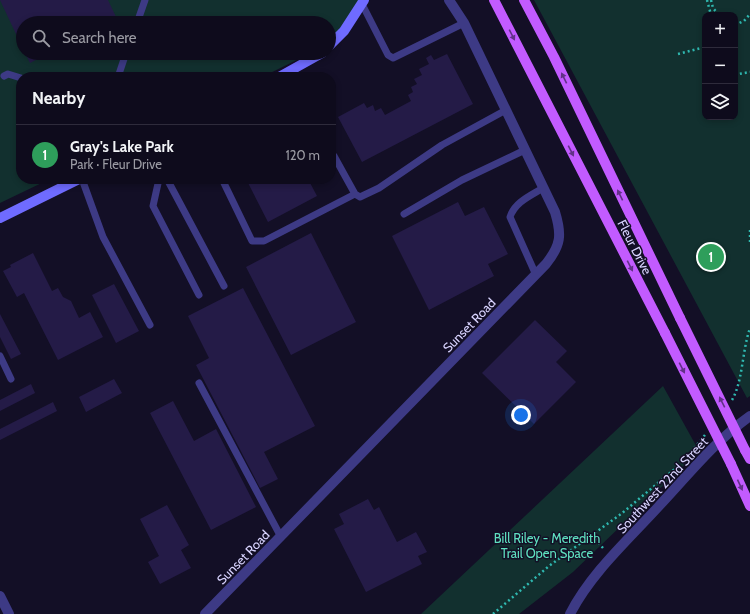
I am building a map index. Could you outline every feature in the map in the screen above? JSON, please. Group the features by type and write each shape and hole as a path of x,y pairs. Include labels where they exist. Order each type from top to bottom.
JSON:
{"main road":[{"name":"Fleur Drive","path":"494,0 665,333 731,464 750,506"},
{"name":"Fleur Drive","path":"524,0 554,57 680,318 748,454"}],"street":[{"name":"Sunset Road","path":"206,614 536,275 556,252 559,240 559,227 555,212 464,23 449,0"},
{"path":"336,39 344,31 363,2"},
{"path":"295,72 312,60"},
{"path":"0,218 69,184"},
{"name":"Southwest 22nd Street","path":"570,614 576,602 611,558 706,456 739,424 750,416"},
{"path":"0,596 9,614"}],"lane":[{"path":"139,16 145,0"},
{"path":"363,2 386,51 393,58 464,23"},
{"path":"120,72 124,60"},
{"path":"4,76 8,74 16,76"},
{"path":"336,160 354,194 360,197 379,188 442,145 506,110"},
{"path":"404,214 462,180 525,150"},
{"path":"84,184 104,237 150,325"},
{"path":"158,184 153,206 199,295"},
{"path":"170,184 224,286"},
{"path":"224,184 252,240 264,241 354,194"},
{"path":"536,275 510,217 512,210 518,204 543,188"},
{"path":"0,356 11,379"},
{"path":"199,383 281,537"}],"path":[{"path":"707,0 710,12"},
{"path":"712,0 713,8 716,12"},
{"path":"738,24 744,21 750,14"},
{"path":"678,54 702,48"},
{"path":"738,74 750,72"},
{"path":"750,230 750,243"},
{"path":"734,396 738,384 744,345 750,328"},
{"path":"494,614 544,570 642,497 682,463"},
{"path":"592,535 611,558"}],"green space":[{"path":"0,0 360,0 342,27 336,33 336,16 16,16 16,60 297,60 272,72 16,72 16,184 40,184 0,203"},
{"path":"534,0 750,0 750,396 747,398"},
{"name":"Bill Riley - Meredith Trail Open Space","path":"663,386 699,451 573,572 519,614 421,614"}],"building":[{"path":"0,0 108,0 116,16 16,16 16,34"},
{"path":"447,54 473,104 362,162 338,117 364,103 367,108 373,105 375,111 381,108 385,115 411,101 408,95 413,92 411,87 417,84 414,79 422,75 419,69 429,64 426,58 431,55 434,60"},
{"path":"28,60 36,60 30,63"},
{"path":"249,184 311,184 317,196 268,222"},
{"path":"458,202 465,216 484,207 508,254 488,264 494,276 429,310 392,236"},
{"path":"311,233 356,322 291,355 246,267"},
{"path":"33,253 52,291 58,288 63,297 71,301 79,318 90,312 103,337 58,360 24,293 17,297 3,271 11,267 10,265"},
{"path":"114,284 139,331 116,343 92,295"},
{"path":"243,288 315,426 264,452 278,479 260,488 196,365 209,358 188,316"},
{"path":"0,314 21,354 11,359 0,337"},
{"path":"535,320 567,351 556,362 576,382 534,424 482,373"},
{"path":"114,379 122,393 86,412 79,397"},
{"path":"31,384 35,393 0,411 0,400"},
{"path":"173,401 194,441 216,429 256,507 211,530 150,413"},
{"path":"53,402 57,411 0,440 0,429"},
{"path":"368,499 374,510 379,507 397,542 416,532 427,552 418,556 422,564 366,592 334,529 344,524 339,514"},
{"path":"167,505 189,545 181,550 191,568 160,584 148,562 159,556 140,519"}],"place":[{"name":"Gray's Lake Park","path":"711,257"}]}
